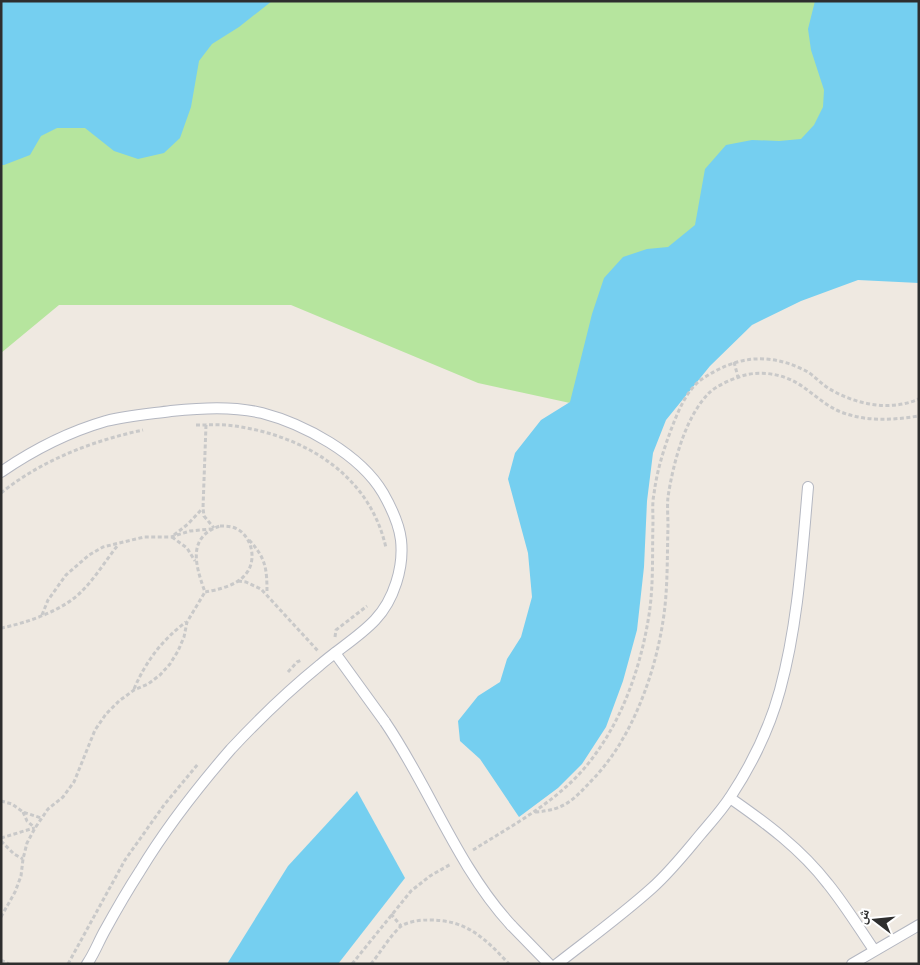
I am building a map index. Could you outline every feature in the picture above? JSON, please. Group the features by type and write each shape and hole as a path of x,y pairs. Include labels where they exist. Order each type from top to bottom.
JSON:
{"lane":[{"path":"1,472 63,437 87,427 129,416 213,407 242,410 276,417 316,434 364,469 380,488 396,521 401,539 399,570 389,599 375,620 274,704 231,749 160,839 87,964"},
{"path":"557,964 624,913 654,887 684,856 730,798 749,765 766,730 780,691 790,644 797,603 808,487"},
{"path":"335,653 399,744 479,885 496,909 549,964"},
{"path":"730,798 788,841 810,862 843,902 874,950"},
{"path":"852,964 919,925"}],"path":[{"path":"467,854 535,812 566,786 594,757 613,725 629,691 641,655 649,619 652,582 654,495 664,447 683,401 701,380 734,362 751,358 779,360 805,370 826,387 847,398 869,404 892,405 919,399"},
{"path":"734,362 738,377"},
{"path":"535,812 550,811 564,806 576,797 606,766 626,732 643,696 655,660 664,621 667,583 668,497 678,451 696,409 711,391 738,377 752,373 775,374 797,383 818,399 841,412 866,419 893,420 919,416"},
{"path":"187,425 233,426 252,429 292,442 336,466 366,498 378,520 387,550"},
{"path":"206,425 203,508 204,516 212,529"},
{"path":"2,491 32,472 83,448 110,438 151,429"},
{"path":"171,537 188,524 203,508"},
{"path":"205,592 197,565 196,548 204,534 220,526 235,528 248,538 262,554 266,564 267,594"},
{"path":"42,614 56,587 77,564 103,547 144,537 171,537 190,531 212,529"},
{"path":"171,537 187,548 197,565"},
{"path":"134,690 154,652 186,622 205,592 237,581 246,575 252,558 248,538"},
{"path":"1,628 20,624 56,609 82,592 119,544"},
{"path":"237,581 254,584 267,594 326,660"},
{"path":"335,653 336,630 370,603"},
{"path":"1,917 15,892 21,876 23,859 28,843 35,828 48,810 63,798 74,782 95,730 106,714 119,701 134,690 148,684 170,664 184,637 186,622"},
{"path":"1,801 12,804 23,812 41,818"},
{"path":"23,812 27,821 35,828"},
{"path":"23,859 14,854 1,840 35,828"},
{"path":"352,964 411,891 430,876 459,859"},
{"path":"391,914 401,926"},
{"path":"371,964 401,926 420,920 440,920 460,924 477,933 509,964"},
{"path":"1,960 9,964"}],"green space":[{"path":"1,1 919,1 919,238 570,403 478,383 291,305 59,305 1,353"}],"water":[{"path":"1,1 272,1 239,27 212,44 199,61 191,107 180,138 164,153 138,159 114,151 85,128 57,128 41,136 30,155 1,165"},
{"path":"815,1 919,1 919,283 858,280 801,301 752,325 710,366 666,420 653,453 647,501 644,567 637,630 623,681 606,727 582,764 558,788 519,817 480,759 460,741 458,721 478,696 500,682 507,659 521,637 532,597 528,553 508,479 515,453 541,420 570,402 592,314 604,278 623,257 647,249 668,247 695,225 705,169 726,145 752,140 779,141 801,139 814,125 823,107 824,90 811,50 808,29"},
{"path":"357,791 405,878 338,964 227,964 288,866"}]}
